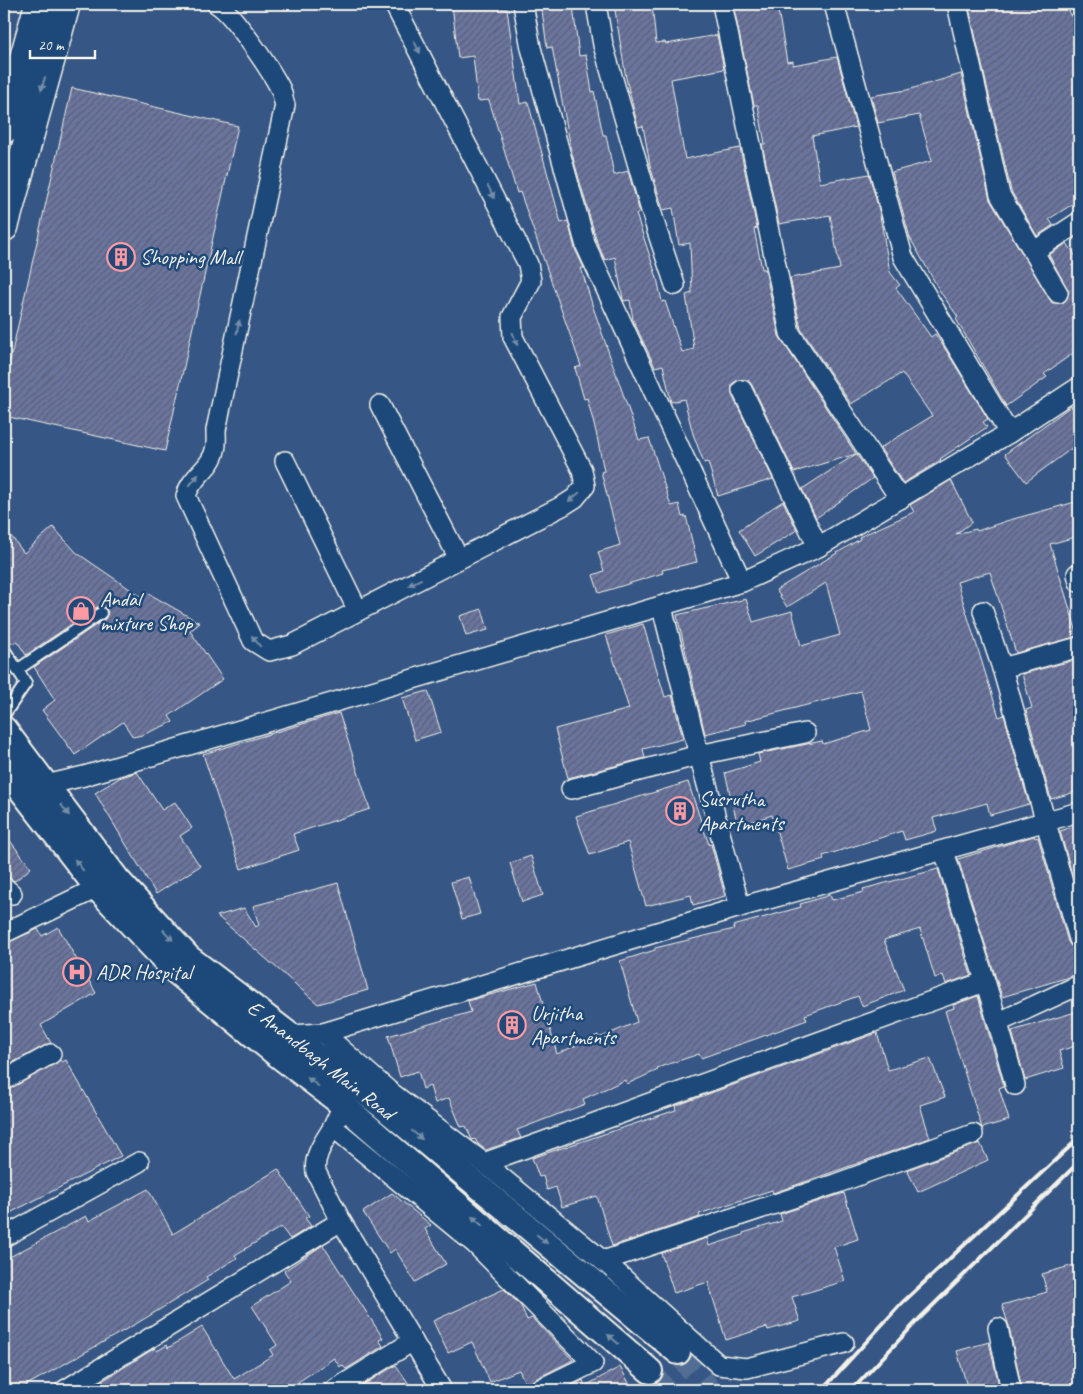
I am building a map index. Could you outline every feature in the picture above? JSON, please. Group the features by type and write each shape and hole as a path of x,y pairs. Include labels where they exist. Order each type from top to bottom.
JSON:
{"main road":[{"path":"4,129 38,4"},
{"path":"4,227 66,4"}],"street":[{"path":"217,4 223,7 244,34 281,90 285,106 216,430 216,452 208,465 189,485 186,496 254,641 261,648 269,651 283,649 459,559 575,498 585,486 585,476 513,337 512,317 531,281 528,264 394,4"},
{"path":"523,4 531,48 586,246 742,582"},
{"path":"596,4 604,45 657,231 675,285"},
{"path":"722,4 790,333 900,499"},
{"path":"834,4 903,257 1009,433"},
{"path":"957,4 1000,195 1058,293"},
{"path":"1078,4 1079,9"},
{"path":"1033,252 1079,222"},
{"path":"8,778 46,785 84,776 742,582 818,547 1009,433 1079,387"},
{"path":"742,390 818,547"},
{"path":"380,405 459,559"},
{"path":"285,461 358,611"},
{"path":"662,607 699,755 740,906"},
{"path":"983,611 1002,668 1079,939"},
{"path":"1002,668 1079,647"},
{"name":"E Anandbagh Main Road","path":"4,729 117,879 188,957 381,1105 678,1352"},
{"path":"571,789 699,755 805,733"},
{"name":"E Anandbagh Main Road","path":"8,778 97,888 175,971 275,1053 343,1105 650,1371"},
{"path":"291,1036 323,1033 740,906 944,851 1079,812"},
{"path":"944,851 984,982 999,1022 1016,1085"},
{"path":"4,933 97,888"},
{"path":"484,1163 984,982"},
{"path":"999,1022 1079,985"},
{"path":"323,1033 388,1090 484,1163 603,1261 719,1365 747,1368 844,1343"},
{"path":"4,1080 51,1054"},
{"path":"343,1105 314,1163 316,1172 341,1221 442,1390"},
{"path":"333,1127 475,1244 593,1362 538,1390"},
{"path":"603,1261 835,1184 973,1134"},
{"path":"4,1238 139,1162"},
{"path":"65,1390 341,1221"},
{"path":"998,1328 1011,1390"},
{"path":"334,1390 413,1341"}],"lane":[{"path":"17,670 101,613"},
{"path":"4,649 26,683 4,715"}],"building":[{"path":"452,4 501,4 502,9 507,9 520,104 528,102 561,223 568,221 575,249 584,268 581,268 593,307 639,440 649,438 671,506 679,504 682,517 686,516 697,562 662,570 663,573 599,593 593,575 604,571 598,552 620,545 601,472 604,471 596,432 587,398 584,399 575,368 581,366 520,192 517,193 489,100 478,101 473,56 458,58"},
{"path":"614,4 652,4 656,43 665,42 666,44 717,35 724,69 671,79 685,159 740,148 757,228 754,229 762,269 765,269 779,336 856,454 794,472 752,385 748,380 738,380 732,384 732,395 773,479 718,496 708,462 704,463 693,434 684,399 671,402 663,365 655,367 633,320 630,300 624,301 623,299 615,257 605,260 597,242 572,154 552,47 547,48 542,10 573,6 579,56 586,55 592,92 594,91 603,135 606,135 614,175 628,171 640,213 636,214 657,278 662,302 665,301 682,352 694,349 686,295 692,293 690,243 679,245 673,208 663,210 650,165 643,126 638,127 626,78"},
{"path":"733,4 777,4 787,62 793,61 793,65 837,57 856,127 812,136 820,183 869,174 879,210 890,272 900,285 896,288 931,337 935,334 988,419 983,422 987,427 941,460 903,483 880,448 932,416 902,373 851,404 801,329 790,278 840,269 830,215 779,224 762,144 765,144 758,105 754,105"},
{"path":"968,4 1067,4 1072,17 1079,52 1079,200 1049,219 1053,225 1037,236 1011,191"},
{"path":"961,74 990,200 1052,303 1063,303 1069,292 1049,255 1067,243 1079,261 1079,349 1044,374 1047,377 1006,406 956,319 958,317 941,293 910,238 892,172 932,161 919,115 878,123 871,96 907,90"},
{"name":"Shopping Mall","path":"72,88 238,126 165,451 4,416 4,387"},
{"path":"1071,406 1079,416 1079,443 1026,482 1005,454"},
{"path":"856,454 873,478 816,518 802,489"},
{"path":"951,480 972,522 956,534 976,529 977,531 1079,501 1079,536 1050,544 1078,636 1016,653 990,572 957,582 999,717 1004,715 1029,804 990,815 987,803 933,818 937,831 905,840 902,831 823,856 824,860 788,870 772,815 738,826 725,773 760,762 758,754 822,741 823,744 871,730 861,691 745,721 746,724 705,734 677,615 746,599 753,622 792,611 801,646 840,635 826,583 787,607 776,590 860,539 859,537 914,512 910,505"},
{"path":"783,501 797,530 755,556 739,530"},
{"path":"4,527 24,553 53,527 77,553 140,596 146,592 200,623 190,631 223,679 169,716 173,722 133,737 123,722 75,755 42,710 55,700 34,667 105,619 108,612 104,607 97,607 26,655 17,641 13,644 4,633"},
{"path":"482,609 488,630 466,636 460,616"},
{"path":"643,624 665,697 672,695 683,739 643,749 645,758 568,778 555,729 629,709 606,635"},
{"path":"1079,659 1079,791 1051,799 1026,710 1032,708 1022,674"},
{"path":"428,691 441,732 415,740 402,698"},
{"path":"339,713 370,809 293,834 299,850 241,869 203,754"},
{"path":"137,772 162,810 175,802 192,828 180,836 200,866 156,894 95,793 119,778"},
{"path":"688,782 709,845 711,844 725,896 693,905 691,895 646,906 628,842 590,855 576,816"},
{"path":"1079,825 1079,899 1060,831"},
{"path":"4,833 31,868 15,881 4,876"},
{"path":"1034,836 1035,838 1038,837 1068,942 1072,947 1079,950 1079,971 1072,972 1073,975 1069,977 1002,997 958,859"},
{"path":"531,856 543,895 522,902 510,863"},
{"path":"938,869 971,975 946,984 943,975 935,978 920,929 884,940 904,990 862,1006 858,996 805,1015 807,1020 758,1038 701,1058 699,1054 657,1068 658,1070 627,1084 625,1080 583,1099 585,1104 517,1130 521,1138 486,1150 475,1139 472,1140 466,1126 461,1127 449,1098 435,1103 430,1086 423,1089 418,1071 400,1077 388,1036 471,1012 468,1001 537,982 557,1054 598,1035 599,1038 637,1022 620,961 655,950 655,948 734,929 733,926 801,907 800,904 830,895 832,900 864,892 863,889"},
{"path":"469,877 480,914 462,919 451,882"},
{"path":"338,883 368,990 318,1004 217,916 244,908 256,927 259,925 253,906"},
{"path":"58,927 96,993 41,1025 51,1043 4,1067 4,944 38,929 42,936"},
{"path":"978,996 1004,1086 999,1088 1009,1120 982,1128 945,1011 954,1008 953,1005"},
{"path":"1079,1011 1079,1045 1059,1051 1064,1068 1025,1080 1012,1031"},
{"path":"877,1033 888,1070 930,1058 945,1097 920,1105 930,1138 773,1193 772,1190 699,1214 700,1217 612,1246 597,1196 562,1207 556,1187 547,1190 543,1176 539,1177 532,1158 676,1110 675,1106"},
{"path":"60,1060 62,1062 66,1060 121,1156 4,1216 4,1091"},
{"path":"980,1143 988,1160 918,1192 907,1170"},
{"path":"278,1169 309,1216 305,1218 311,1226 290,1239 281,1227 235,1255 237,1258 206,1277 208,1280 139,1322 18,1390 4,1390 4,1260 86,1216 89,1221 148,1189 173,1234"},
{"path":"392,1193 431,1225 425,1229 446,1264 415,1282 395,1249 390,1253 363,1212"},
{"path":"844,1193 858,1239 834,1247 845,1281 792,1297 800,1321 768,1330 767,1327 726,1340 708,1282 674,1293 661,1253 707,1238 709,1246 743,1235 743,1233 782,1221 780,1214"},
{"path":"323,1245 383,1338 379,1340 383,1346 346,1369 342,1365 340,1367 334,1358 286,1390 88,1390 155,1348 157,1351 167,1345 168,1348 202,1327 234,1379 273,1355 270,1350 277,1345 252,1306 291,1281 284,1271"},
{"path":"1074,1265 1079,1282 1079,1390 1022,1390 1009,1326 1002,1305 1047,1292 1042,1274"},
{"path":"504,1289 521,1306 527,1320 532,1318 573,1360 533,1380 527,1387 519,1370 490,1382 472,1342 448,1353 433,1321"},
{"path":"989,1342 1000,1390 968,1390 957,1351"},
{"path":"396,1365 413,1390 360,1390 358,1388"},
{"path":"620,1367 633,1390 563,1390 583,1380 585,1386"}],"tunnel":[{"path":"678,1352 709,1390"},
{"path":"650,1371 664,1390"}],"railway":[{"path":"822,1390 902,1303 1079,1138"},
{"path":"852,1390 919,1319 1079,1162"}],"place":[{"name":"Shopping Mall","path":"121,257"},
{"name":"Andal mixture Shop","path":"81,611"},
{"name":"Susrutha Apartments","path":"680,811"},
{"name":"ADR Hospital","path":"77,972"},
{"name":"Urjitha Apartments","path":"512,1025"}]}
